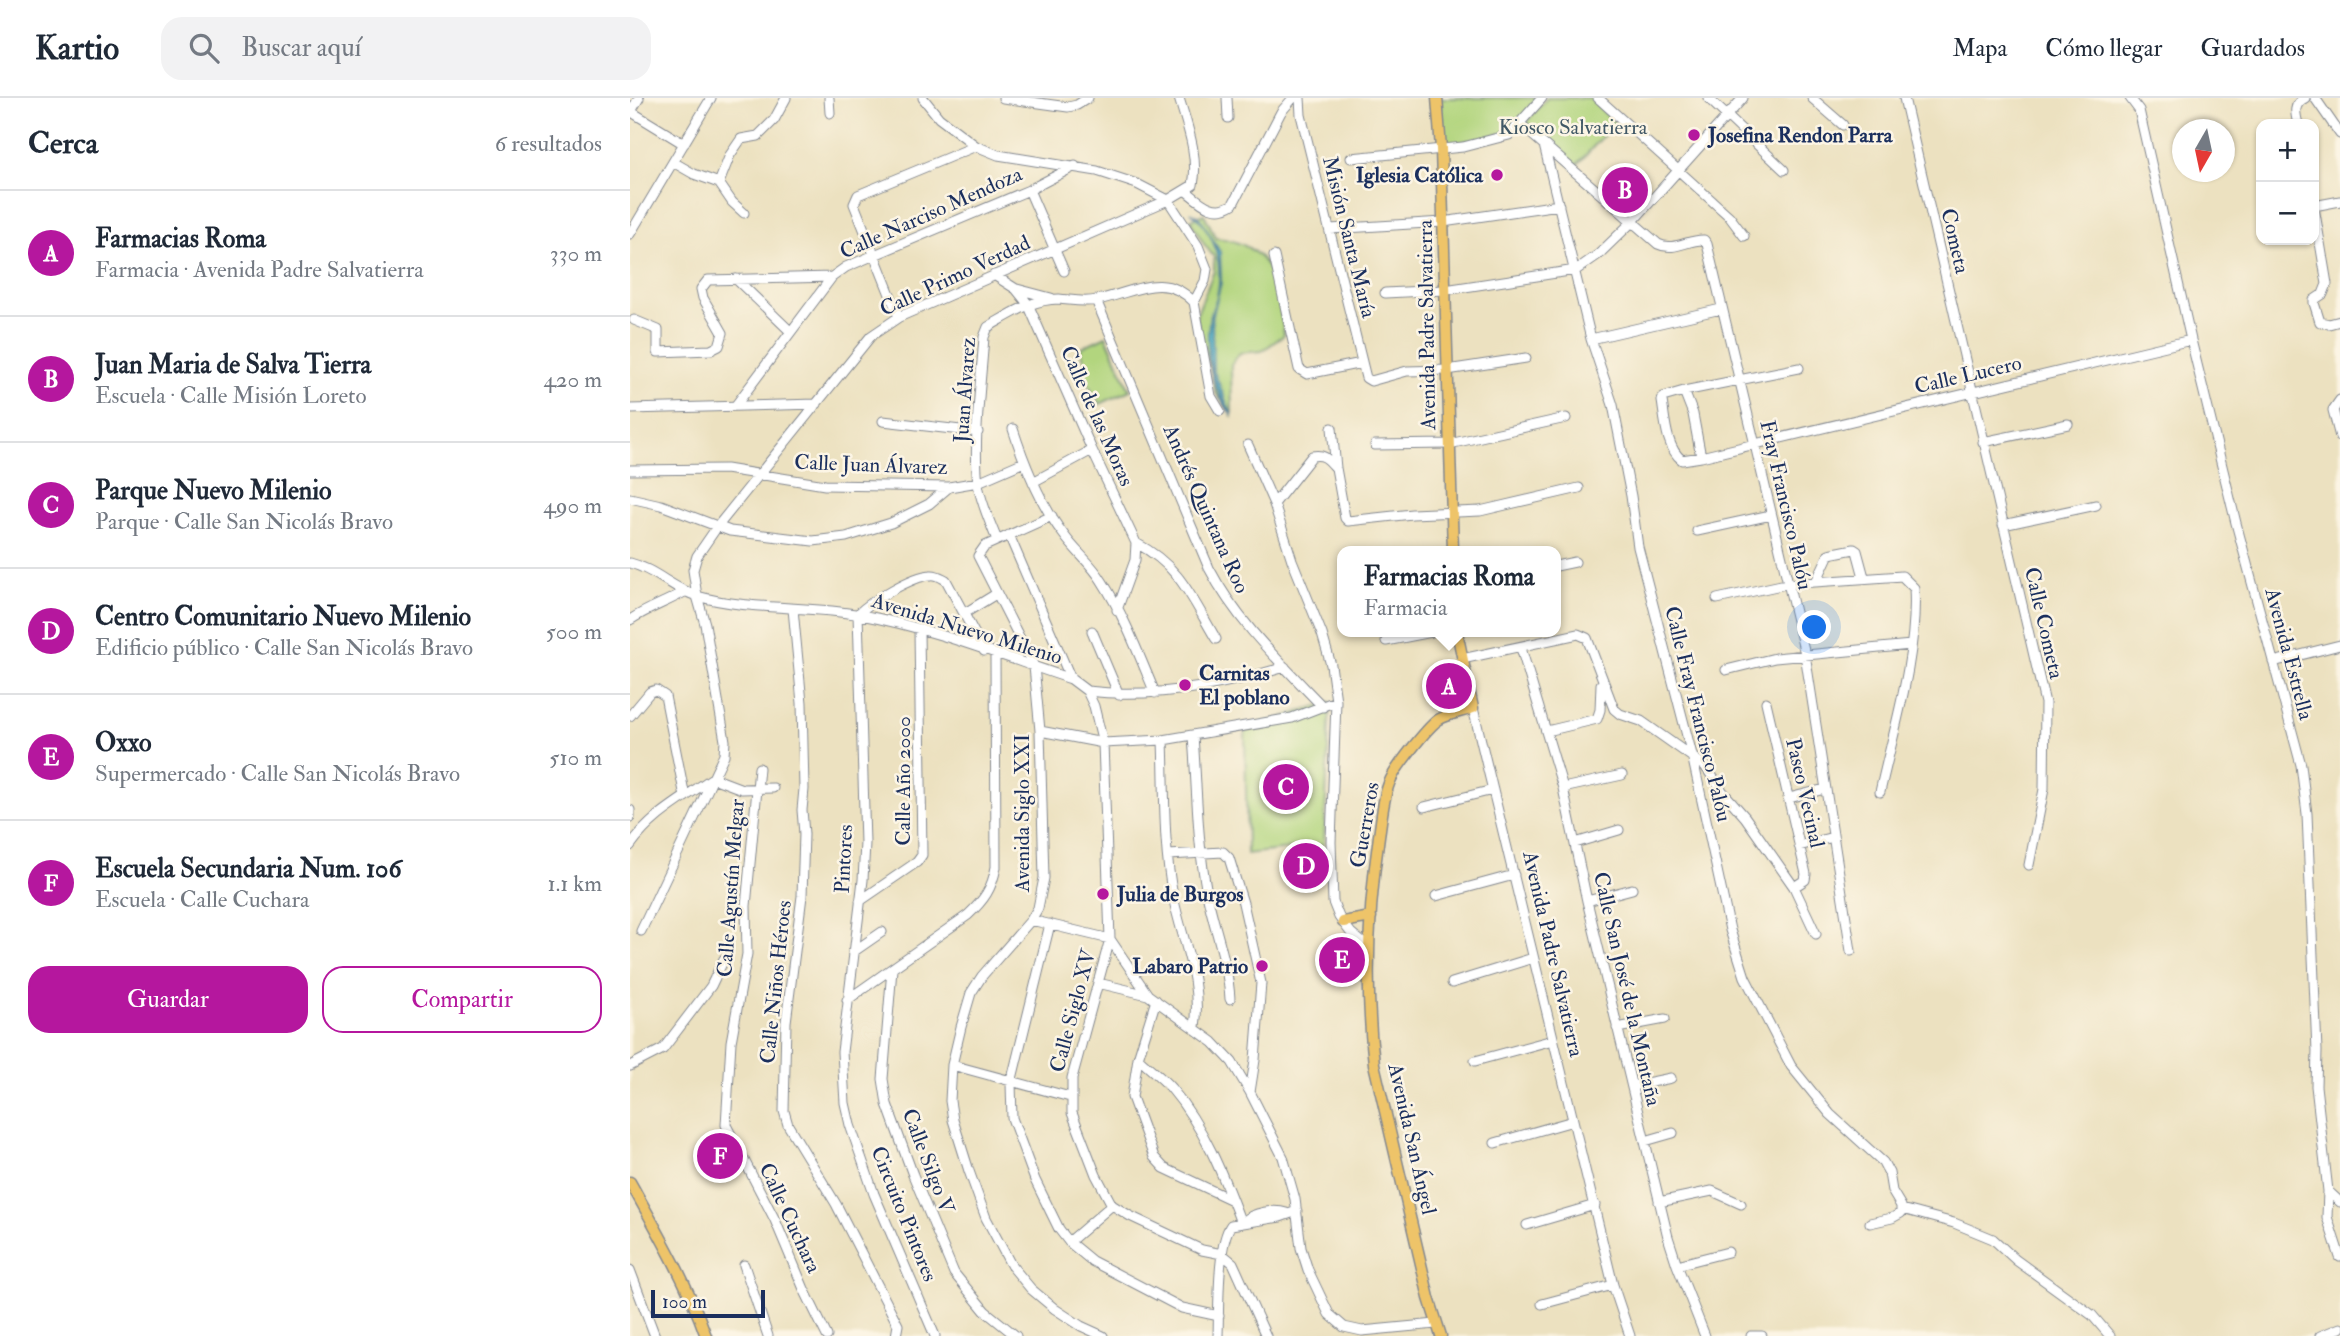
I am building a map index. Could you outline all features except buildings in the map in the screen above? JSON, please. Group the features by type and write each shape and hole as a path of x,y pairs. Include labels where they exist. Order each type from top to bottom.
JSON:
{"main road":[{"name":"Avenida Padre Salvatierra","path":"1437,98 1444,222 1453,546"},
{"name":"Avenida Padre Salvatierra","path":"1458,637 1473,708"},
{"name":"Guerreros","path":"1369,948 1381,820 1391,779 1438,719 1473,708"},
{"path":"1343,922 1371,916"},
{"name":"Avenida San Ángel","path":"1369,948 1370,1031 1374,1065 1441,1336"},
{"path":"630,1182 663,1239 706,1336"}],"street":[{"path":"639,98 630,112 684,144"},
{"path":"630,234 711,98"},
{"path":"829,98 830,113"},
{"path":"923,98 940,118 976,146 998,155 1075,166 1138,184 1168,200 1198,246 1207,269 1205,281 1194,302"},
{"path":"1003,98 1068,107 1088,98"},
{"path":"1179,98 1191,140 1195,176 1189,187 1204,205 1215,210 1226,210 1234,205 1281,112 1293,98"},
{"path":"1227,98 1228,118"},
{"name":"Misión Santa María","path":"1300,98 1301,115 1366,378 1371,381 1407,371 1447,370"},
{"path":"1351,158 1463,147 1508,135 1542,98"},
{"path":"1598,98 1729,216 1744,236"},
{"path":"1709,98 1784,170"},
{"path":"1385,293 1445,290 1576,270 1600,254 1633,221 1743,98"},
{"path":"1812,98 1843,125"},
{"name":"Cometa","path":"1904,98 1971,393"},
{"name":"Avenida Estrella","path":"2130,98 2139,110 2191,340 2304,785 2317,1051 2316,1086 2328,1191 2327,1216 2340,1257"},
{"path":"2297,119 2297,103 2305,98"},
{"path":"2315,98 2340,134"},
{"path":"719,183 730,155 741,139 758,136 774,120 784,103"},
{"path":"1520,124 1633,221"},
{"name":"Calle Fray Francisco Palóu","path":"1544,145 1591,339 1613,405 1631,495 1638,548 1692,755 1730,930 1745,977 1791,1066 1830,1114 1883,1162 1889,1173 1892,1191 1902,1209"},
{"path":"899,317 853,204 854,199 976,146"},
{"path":"673,162 694,174 719,183 732,202 744,213"},
{"name":"Calle Narciso Mendoza","path":"736,405 832,277 846,267 1029,190 1075,166"},
{"name":"Calle Primo Verdad","path":"641,931 724,755 725,741 705,624 697,596 694,562 717,527 871,336 899,317 1168,200 1189,187"},
{"path":"1029,190 1064,271"},
{"path":"2319,205 2340,201"},
{"path":"1330,229 1444,222 1559,205"},
{"name":"Fray Francisco Palóu","path":"1633,221 1658,244 1671,247 1699,240 1704,240 1707,244 1805,654 1851,951"},
{"path":"2319,236 2327,284 2323,294 2314,300 2314,303 2320,322 2329,324 2340,321"},
{"path":"1274,256 1299,369 1307,374 1362,363"},
{"path":"994,275 1016,289 1056,299"},
{"path":"634,320 658,330 660,352 710,350 719,346 723,333 703,298 703,284 715,279 832,277"},
{"path":"736,279 790,331"},
{"path":"1028,304 1056,299 1096,300 1152,285 1168,285 1183,291 1194,302 1211,396 1220,411"},
{"name":"Calle de las Moras","path":"1016,289 1028,304 1136,543"},
{"name":"Andrés Quintana Roo","path":"1096,300 1222,594 1241,619 1323,707"},
{"name":"Juan Álvarez","path":"997,540 978,482 978,432 985,332 988,327 1028,304"},
{"path":"1591,339 1721,309"},
{"name":"Calle Lucero","path":"1684,391 1663,397 1662,401 1670,441 1677,457 1682,460 2191,340"},
{"path":"1447,370 1526,358"},
{"path":"1702,457 1693,414 1684,391 1799,368"},
{"name":"Calle Cometa","path":"1971,393 2045,703 2044,789 2029,865"},
{"path":"2340,400 2333,410 2340,437"},
{"path":"630,409 817,404"},
{"path":"1375,445 1449,444 1566,418"},
{"path":"883,421 978,432"},
{"path":"1983,442 2068,424"},
{"path":"1332,428 1336,468 1345,518 1348,521 1412,514 1480,512 1579,488"},
{"path":"1013,429 1033,482 1063,535 1102,580 1155,693"},
{"path":"1248,446 1274,504 1331,665 1336,701 1331,842 1333,902 1351,933 1369,948"},
{"path":"1033,482 1092,450"},
{"path":"1274,504 1312,456 1326,457 1336,468"},
{"name":"Calle Juan Álvarez","path":"630,470 726,468 825,485 949,487 978,482 1024,462"},
{"path":"630,498 662,505 717,527 741,533 813,541 830,540 891,523 929,503 949,487"},
{"path":"2003,525 2096,505"},
{"path":"1697,531 1770,515"},
{"path":"1034,666 978,556 985,546 1052,516"},
{"path":"1009,535 1071,679"},
{"path":"1117,610 1135,560 1136,543 1155,554 1176,572 1216,639"},
{"path":"1816,582 1829,554 1854,549 1857,551 1864,577"},
{"path":"1561,565 1575,562"},
{"name":"Avenida Nuevo Milenio","path":"630,563 646,567 697,596 752,606 858,614 919,629 1071,679 1087,691"},
{"path":"858,614 872,601 891,590 928,575 936,576 946,580 984,651"},
{"path":"1717,599 1787,584 1864,577 1902,576 1914,588 1911,645 1880,792"},
{"path":"630,620 647,608 686,591"},
{"path":"965,613 996,594"},
{"name":"Calle Niños Héroes","path":"793,609 803,703 803,847 802,896 786,1022 784,1111 788,1125 836,1204 898,1325 897,1333"},
{"name":"Pintores","path":"845,1103 842,1063 865,843 858,614"},
{"name":"Calle Año 2000","path":"860,901 917,862 922,855 919,629"},
{"path":"1092,631 1119,695"},
{"path":"1462,659 1583,635 1591,643 1614,709 1641,721 1705,766 1794,887 1816,934"},
{"path":"1386,641 1406,637"},
{"path":"1726,670 1775,658 1911,645"},
{"path":"2273,662 2340,645"},
{"name":"Calle San José de la Montaña","path":"1521,648 1563,788 1587,901 1660,1202 1677,1265 1705,1336"},
{"path":"847,1000 968,915 982,902 993,884 996,867 995,654"},
{"name":"Avenida Siglo XXI","path":"1034,666 1040,731 1044,878 1038,908 1031,920 982,976 971,993 952,1065 950,1101 969,1171 999,1246 1011,1265 1031,1289 1081,1326 1103,1336"},
{"path":"1087,691 1119,695 1155,693 1218,684 1285,667"},
{"path":"1547,731 1597,719 1600,710 1601,678"},
{"path":"630,716 650,692 656,690 665,696 685,797"},
{"path":"1087,691 1094,706 1103,743 1110,939 1152,998 1138,1058 1132,1102 1154,1157 1164,1168 1232,1200"},
{"path":"1040,731 1103,743 1163,740 1292,718 1336,701"},
{"name":"Paseo Vecinal","path":"1766,702 1805,874 1805,880 1794,887"},
{"name":"Avenida Padre Salvatierra","path":"1473,708 1613,1285 1630,1336"},
{"path":"1193,736 1201,853 1207,893 1229,976 1230,999"},
{"path":"1163,740 1172,895 1196,987 1198,1009 1195,1027"},
{"name":"Calle Agustín Melgar","path":"733,1030 747,954 746,906 759,768"},
{"path":"1563,788 1622,775"},
{"path":"630,846 644,826 656,816 713,778 742,789 773,788"},
{"path":"1789,798 1825,789"},
{"path":"1424,807 1493,790"},
{"path":"630,810 630,817"},
{"path":"1575,843 1619,830"},
{"path":"1799,846 1833,836"},
{"path":"1168,855 1223,852 1229,858 1261,983 1250,1092"},
{"path":"1436,896 1514,875"},
{"path":"1587,901 1632,889"},
{"path":"1031,920 1110,939"},
{"path":"1050,924 1011,1083 1015,1131 1041,1192 1059,1229 1069,1242 1108,1271 1182,1308 1219,1316"},
{"path":"853,952 882,932"},
{"name":"Calle Siglo XV","path":"1110,939 1072,1078 1070,1097 1072,1113 1096,1175 1112,1205"},
{"path":"1452,983 1533,958"},
{"path":"630,1066 663,1049 711,986 724,959"},
{"name":"Calle Silgo V","path":"892,969 883,1079 887,1104 954,1273 985,1311 1016,1336"},
{"path":"1098,983 1152,998 1195,1027 1232,1062 1283,1157 1297,1211 1301,1248 1308,1270 1329,1314 1344,1327 1362,1331 1389,1332 1436,1324"},
{"path":"1618,1028 1665,1019"},
{"name":"Calle Cuchara","path":"733,1030 726,1125 775,1220 827,1336"},
{"path":"1475,1061 1553,1040"},
{"path":"1138,1058 1169,1085 1188,1111 1209,1146 1243,1222"},
{"path":"952,1065 1070,1097"},
{"path":"1632,1086 1671,1078"},
{"name":"Circuito Pintores","path":"845,1103 874,1194 935,1336"},
{"path":"1495,1143 1573,1121"},
{"path":"1644,1141 1673,1133"},
{"path":"1660,1202 1712,1191 1741,1204"},
{"path":"2328,1191 2340,1202"},
{"path":"1069,1242 1112,1205 1202,1250 1222,1254 1233,1263 1266,1336"},
{"path":"1527,1225 1595,1205"},
{"path":"1870,1223 1892,1218 1901,1213 1902,1209 1954,1223 1993,1240 2092,1315 2110,1336"},
{"path":"1218,1336 1222,1254 1227,1230 1231,1225 1252,1223 1297,1211"},
{"path":"1677,1265 1728,1252"},
{"path":"744,1265 768,1336"},
{"path":"630,1270 655,1336"},
{"path":"1542,1304 1613,1285"},
{"path":"2320,1336 2340,1328"},
{"path":"1751,1336 1762,1336"}],"green space":[{"path":"1440,98 1538,98 1509,132 1443,146"},
{"name":"Kiosco Salvatierra","path":"1547,98 1590,98 1615,123 1574,168 1526,122"},
{"path":"1204,214 1216,238 1235,242 1261,258 1275,285 1282,317 1284,335 1262,351 1240,353 1231,365 1232,416 1216,393 1196,316 1214,271 1214,257 1190,220"},
{"path":"1106,336 1130,390 1100,404 1078,367 1085,362 1080,348"},
{"path":"1330,702 1324,845 1247,854 1245,729"}],"water":[{"path":"1207,231 1220,252 1221,282 1212,318 1213,369 1232,416 1215,383 1208,348 1209,320 1217,297 1219,274 1216,251"}],"place":[{"name":"Josefina Rendon Parra","path":"1694,135"},
{"name":"Iglesia Católica","path":"1497,175"},
{"name":"Juan Maria de Salva Tierra","path":"1625,190"},
{"name":"Carnitas El poblano","path":"1185,685"},
{"name":"Farmacias Roma","path":"1449,686"},
{"name":"Parque Nuevo Milenio","path":"1286,787"},
{"name":"Centro Comunitario Nuevo Milenio","path":"1306,866"},
{"name":"Julia de Burgos","path":"1103,894"},
{"name":"Oxxo","path":"1342,960"},
{"name":"Labaro Patrio","path":"1262,966"},
{"name":"Escuela Secundaria Num. 106","path":"720,1156"}]}
